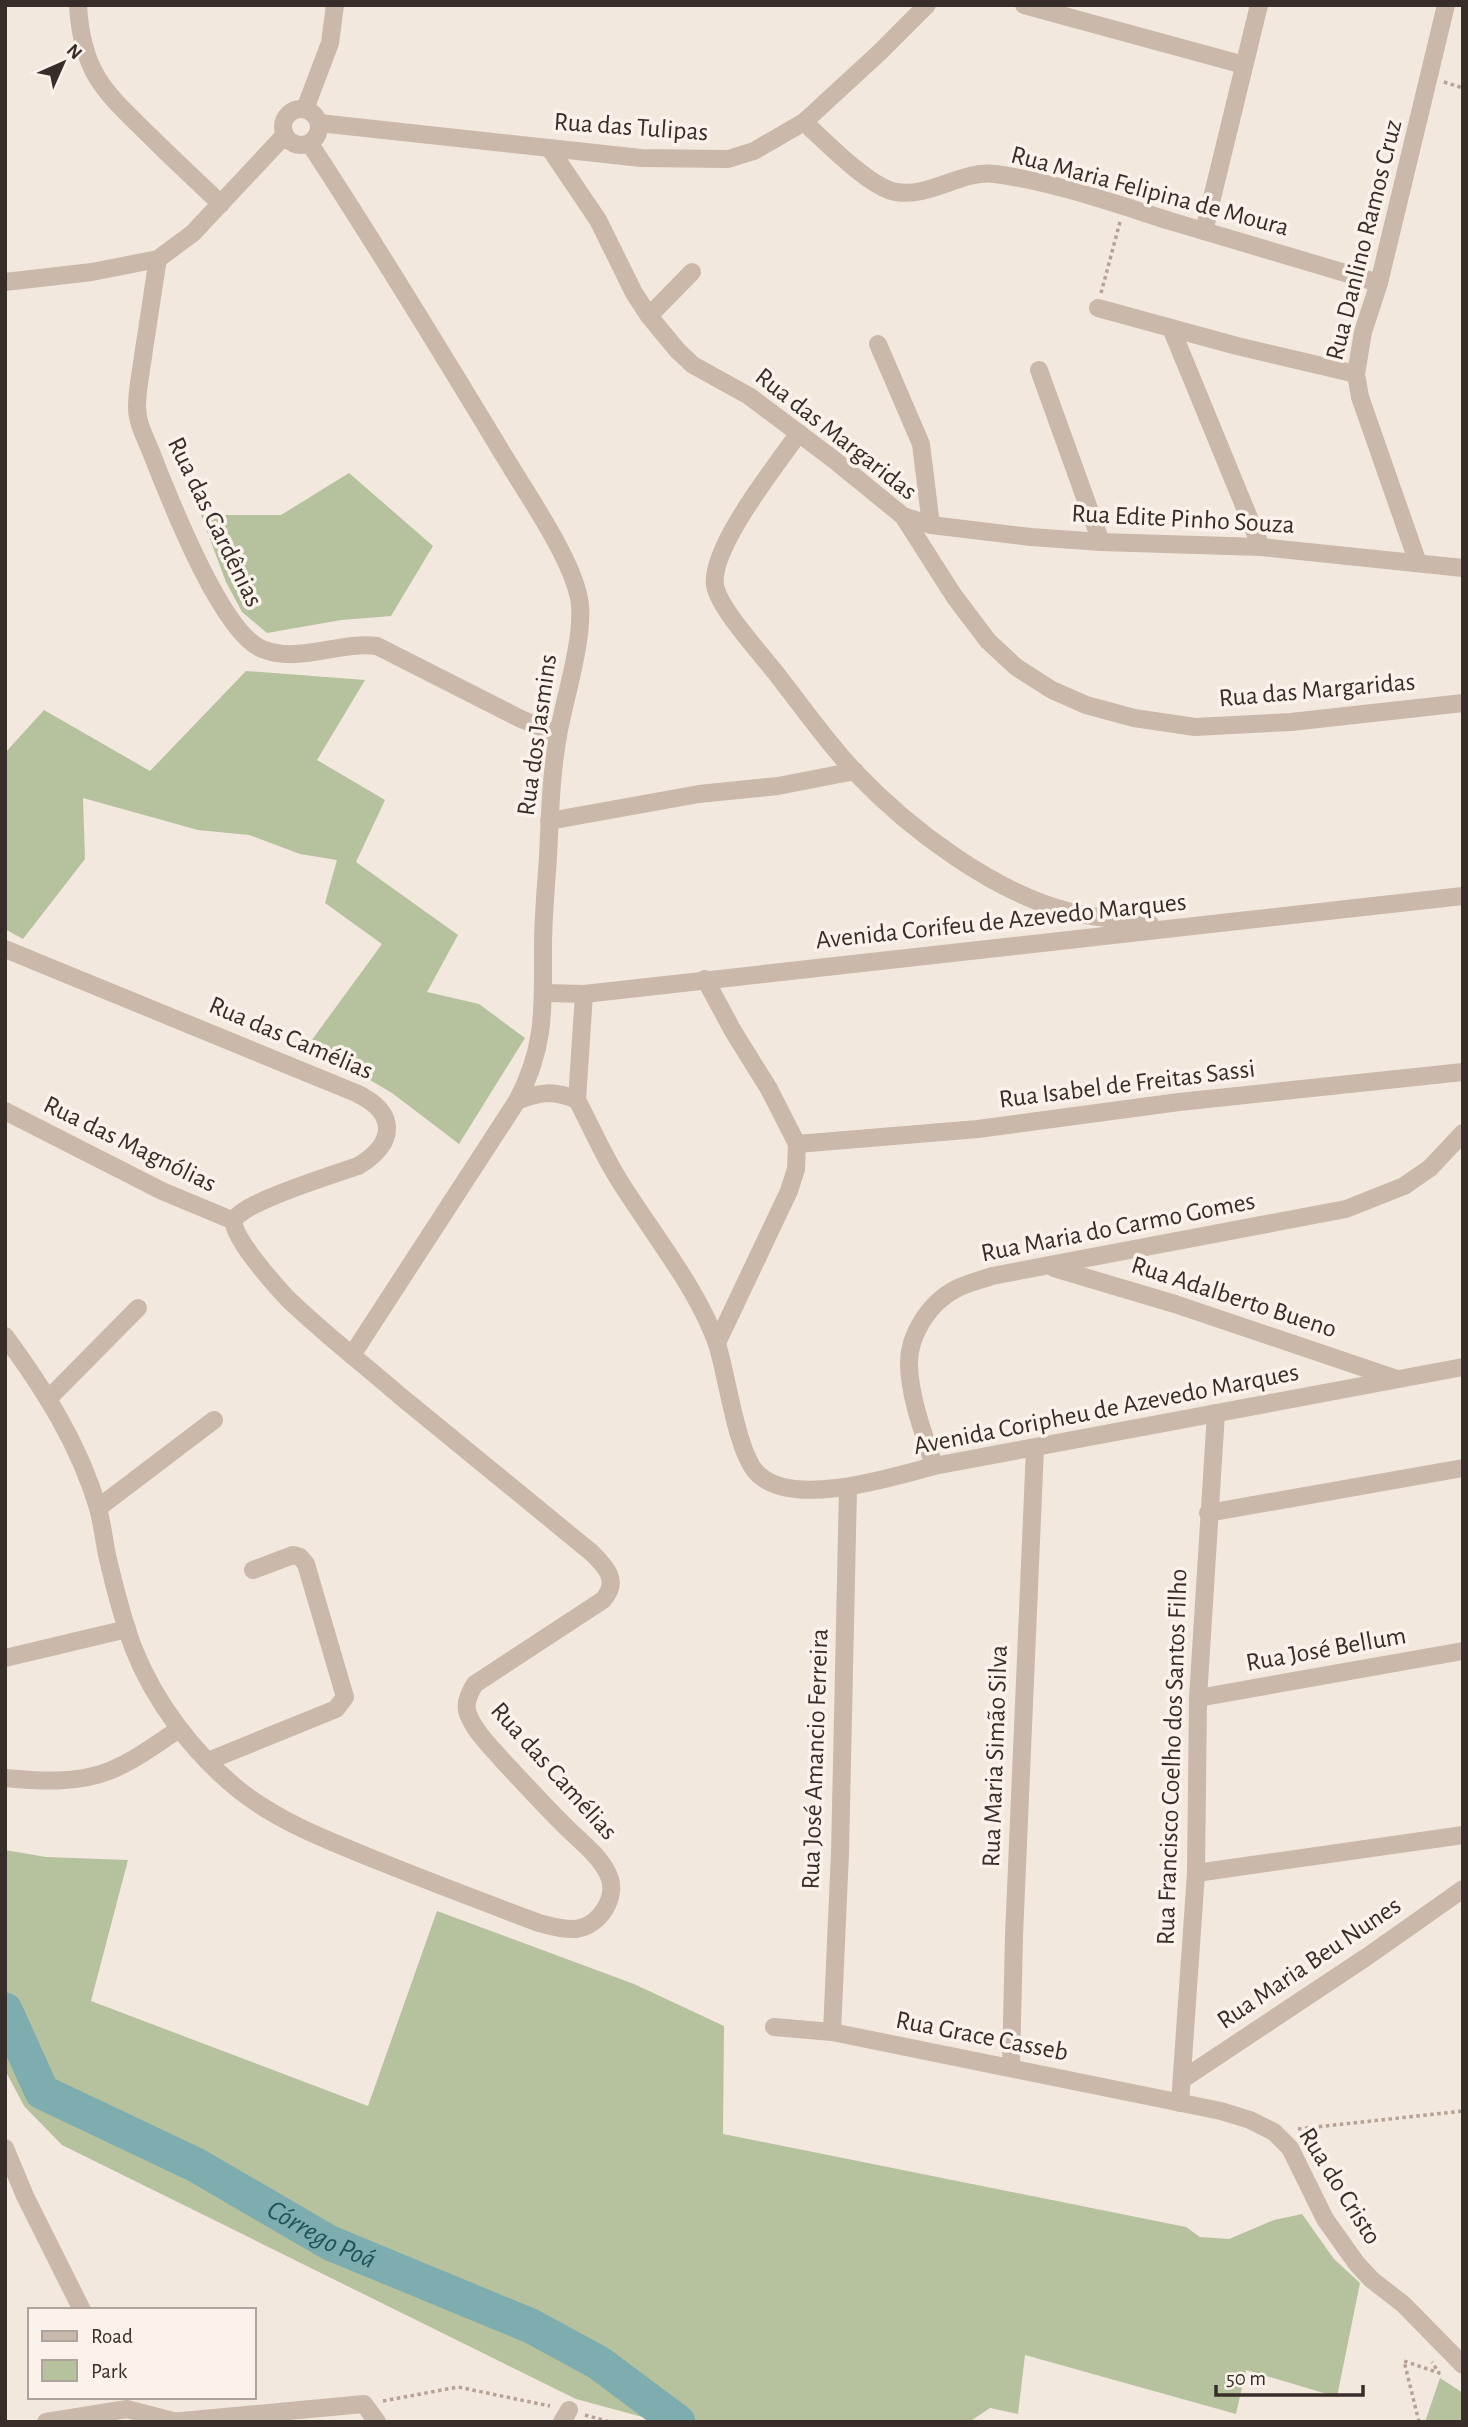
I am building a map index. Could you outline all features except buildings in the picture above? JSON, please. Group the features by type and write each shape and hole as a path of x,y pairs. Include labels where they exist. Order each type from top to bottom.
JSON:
{"street":[{"path":"78,5 84,47 102,86 120,109 222,204"},
{"path":"305,109 330,43 335,5"},
{"name":"Rua das Tulipas","path":"319,123 641,158 728,159 754,151 804,122 927,5"},
{"path":"1024,5 1244,65"},
{"path":"1204,232 1259,5"},
{"name":"Rua Danlino Ramos Cruz","path":"1418,563 1360,397 1356,374 1363,332 1379,283 1446,5"},
{"path":"305,109 314,114 319,123 318,135 310,144 298,145 284,136 281,126 285,116 295,110 305,109"},
{"name":"Rua Maria Felipina de Moura","path":"804,122 867,177 896,192 929,189 967,176 996,174 1125,207 1379,283"},
{"path":"5,282 92,272 158,259 193,233 284,136"},
{"name":"Rua dos Jasmins","path":"310,144 369,235 541,516 575,583 580,606 579,625 558,734 549,821 543,946 545,993 540,1041 526,1085 517,1101 352,1355"},
{"name":"Rua das Margaridas","path":"550,149 598,220 634,293 678,351 693,365 749,396 903,516 954,596 988,641 1016,667 1043,684 1086,705 1134,718 1195,727 1291,722 1463,703"},
{"name":"Rua das Gardênias","path":"158,259 139,387 137,409 142,432 215,594 244,635 262,649 292,655 361,644 377,646 521,719 558,734"},
{"path":"649,316 692,272"},
{"path":"1097,308 1356,374"},
{"path":"1171,328 1261,547"},
{"path":"878,344 921,444 932,525"},
{"path":"1039,370 1101,542"},
{"path":"799,433 723,550 715,584 737,624 855,771 928,839 993,880 1070,912 1174,928"},
{"name":"Rua Edite Pinho Souza","path":"903,516 932,525 1101,542 1261,547 1463,568"},
{"path":"549,821 699,794 778,786 855,771"},
{"name":"Avenida Corifeu de Azevedo Marques","path":"545,993 584,993 1463,896"},
{"name":"Rua das Camélias","path":"5,949 356,1093 381,1108 387,1125 385,1134 382,1145 367,1160 358,1166 256,1202 243,1209 233,1221 234,1228 248,1253 286,1297 352,1355 592,1553 610,1575 610,1590 603,1600 475,1684 469,1693 467,1705 468,1714 482,1737 608,1872 613,1886 612,1895 601,1914 593,1922 574,1929 539,1923 360,1853 278,1816 239,1790 208,1761 180,1729 149,1680 127,1629 108,1559 98,1508 73,1443 49,1398 5,1336"},
{"path":"705,979 733,1031 769,1088 797,1144 796,1169 789,1191 717,1343"},
{"path":"584,993 577,1100 618,1179 700,1306 717,1343"},
{"name":"Rua Isabel de Freitas Sassi","path":"797,1144 978,1129 1179,1102 1463,1072"},
{"path":"517,1101 544,1092 553,1092 577,1100"},
{"name":"Rua das Magnólias","path":"5,1111 162,1191 233,1221"},
{"name":"Rua Maria do Carmo Gomes","path":"934,1466 919,1419 909,1364 913,1343 925,1317 937,1303 956,1289 992,1276 1346,1209 1404,1186 1430,1168 1463,1133"},
{"name":"Rua Adalberto Bueno","path":"1050,1267 1175,1304 1400,1381"},
{"path":"49,1398 138,1308"},
{"name":"Avenida Coripheu de Azevedo Marques","path":"717,1343 743,1445 753,1468 760,1476 793,1488 848,1488 934,1466 1400,1381 1463,1367"},
{"name":"Rua Francisco Coelho dos Santos Filho","path":"1180,2103 1196,1874 1198,1698 1216,1413"},
{"path":"98,1508 214,1420"},
{"name":"Rua Maria Simão Silva","path":"1011,2067 1035,1448"},
{"path":"1208,1513 1463,1468"},
{"name":"Rua José Amancio Ferreira","path":"832,2032 840,1853 848,1488"},
{"path":"208,1761 336,1709 345,1697 306,1564 300,1557 293,1555 253,1570"},
{"path":"5,1658 127,1629"},
{"name":"Rua José Bellum","path":"1198,1698 1463,1651"},
{"path":"5,1778 54,1781 106,1773 180,1729"},
{"path":"1196,1874 1463,1835"},
{"name":"Rua Maria Beu Nunes","path":"1183,2079 1463,1889"},
{"name":"Rua Grace Casseb","path":"774,2027 832,2032 1180,2103"},
{"name":"Rua do Cristo","path":"1180,2103 1231,2114 1274,2132 1290,2148 1325,2219 1357,2264 1372,2280 1403,2304 1463,2365"},
{"path":"5,2148 25,2196 81,2308"},
{"path":"46,2422 128,2409 172,2421 364,2404 377,2422"}],"path":[{"path":"1097,308 1125,207"},
{"path":"1274,2132 1463,2111"},
{"path":"1419,2422 1404,2361 1439,2373 1426,2351"},
{"path":"364,2404 458,2387 565,2416 610,2422"}],"green space":[{"path":"349,473 433,546 391,616 341,620 267,633 242,612 226,582 201,515 281,515"},
{"path":"246,671 365,680 317,760 385,800 356,862 458,935 427,992 479,1004 525,1038 459,1144 392,1093 309,1044 382,944 325,903 337,860 300,854 249,835 198,830 83,798 85,859 23,939 5,929 5,753 44,710 150,771"},
{"path":"5,1850 46,1857 128,1860 91,2001 368,2106 437,1911 634,1984 724,2026 723,2134 1186,2227 1200,2237 1229,2239 1274,2220 1302,2214 1334,2259 1360,2283 1337,2397 1246,2370 1236,2414 1025,2355 1018,2414 990,2408 969,2422 661,2422 576,2399 62,2145 24,2106 5,2070"},
{"path":"1440,2378 1463,2393 1463,2422 1425,2422"}],"waterway":[{"name":"Córrego Poá","path":"5,2010 42,2092 196,2165 330,2243 531,2326 599,2363 678,2422"}]}
